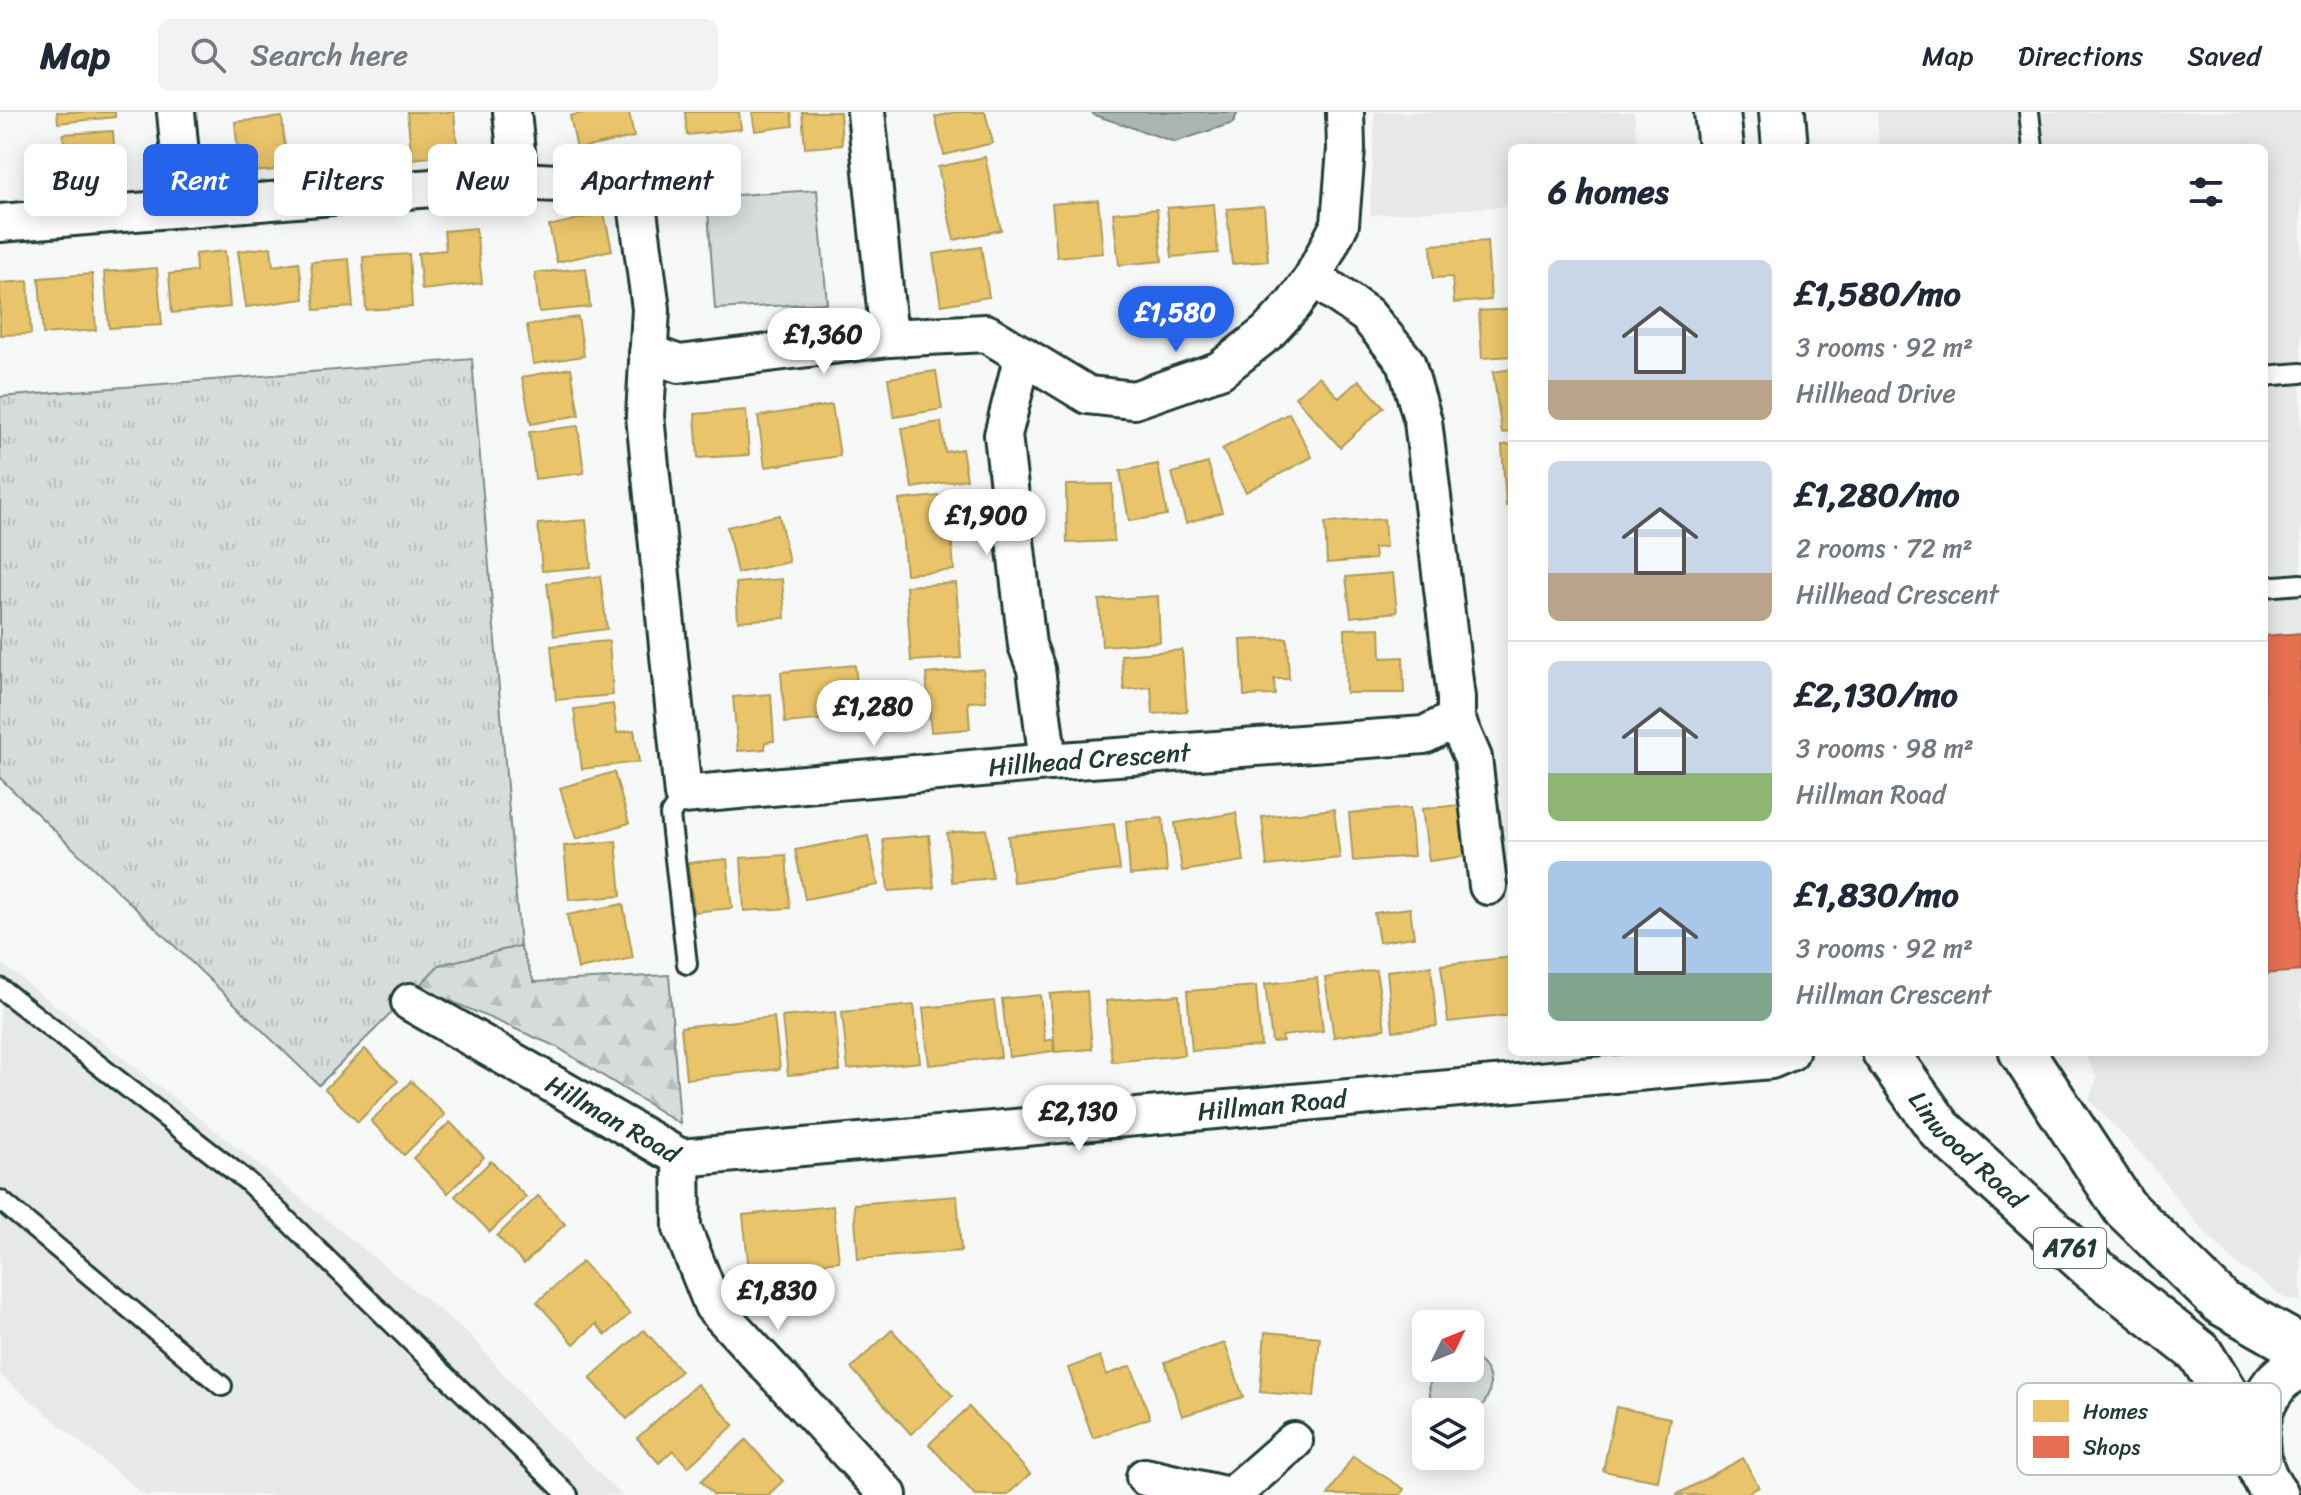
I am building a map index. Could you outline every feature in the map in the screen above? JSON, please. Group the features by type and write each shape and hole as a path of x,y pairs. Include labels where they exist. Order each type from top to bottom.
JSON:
{"main road":[{"path":"1717,112 1721,144"},
{"path":"1782,112 1785,144"},
{"name":"Linwood Road","path":"1888,1056 1940,1129 2090,1266 2200,1353 2219,1383"},
{"name":"A761","path":"2025,1056 2124,1207 2222,1303 2301,1348"},
{"name":"A761","path":"2276,1383 2301,1363"},
{"name":"A761","path":"2263,1475 2276,1495"}],"street":[{"path":"176,112 179,144"},
{"path":"512,112 515,144"},
{"path":"866,112 889,338"},
{"path":"648,353 679,364 889,338 986,333 1088,395 1134,400 1220,370 1267,333 1294,304 1313,277 1340,224 1346,149 1345,112"},
{"path":"537,182 615,186 636,196 651,309 645,416 683,795"},
{"path":"258,202 428,188"},
{"path":"0,223 143,211"},
{"path":"1313,277 1367,315 1406,362 1423,421 1456,719 1473,758 1488,886"},
{"path":"1023,355 1003,435 1027,645 1036,669 1048,762"},
{"name":"Hillhead Crescent","path":"683,795 1048,762 1424,735 1456,719"},
{"name":"Hillman Road","path":"410,1002 681,1158 1771,1060 1780,1056"},
{"path":"681,1158 682,1228 713,1306 888,1495"},
{"path":"1232,1495 1294,1441"},
{"path":"1145,1477 1224,1495"}],"lane":[{"path":"2029,112 2033,144"},
{"path":"2268,376 2301,373"},
{"path":"2268,587 2301,584"},
{"path":"683,795 670,815 687,964"},
{"path":"0,988 247,1181 568,1495"},
{"path":"0,1200 222,1386"}],"shaded area":[{"path":"1092,112 1238,112 1233,123 1175,142"},
{"path":"1375,112 1634,112 1637,144 1508,144 1508,206 1370,215"},
{"path":"1877,112 2301,112 2301,1302 2284,1298 2233,1261 2192,1218 2150,1163 2089,1100 2097,1078 2086,1056 2268,1056 2268,144 1879,144"},
{"path":"0,962 469,1334 527,1401 621,1495 144,1495 0,1375"}],"green space":[{"path":"817,190 827,303 715,309 708,216 741,216 741,195"},
{"path":"472,359 520,946 439,966 319,1085 0,778 0,397"},
{"path":"520,946 534,982 669,975 680,1124 557,1047 418,987 439,965"},
{"path":"1484,1367 1489,1375 1489,1392 1484,1403 1484,1398 1431,1398 1430,1382 1484,1382"}],"building: Homes":[{"path":"57,112 115,112 115,117 58,123"},
{"path":"407,112 454,112 457,144 428,144 428,157 412,159"},
{"path":"587,112 629,112 634,137 601,144 576,144 570,116"},
{"path":"685,112 739,112 741,129 687,135"},
{"path":"752,112 791,112 793,126 755,131"},
{"path":"802,112 840,112 842,145 805,148"},
{"path":"955,112 985,112 993,143 944,155 935,117"},
{"path":"282,117 285,144 274,144 274,170 258,171 258,144 237,144 235,122"},
{"path":"113,131 114,144 64,144 63,134"},
{"path":"985,157 1001,230 954,240 938,167"},
{"path":"1098,200 1103,253 1057,257 1052,204"},
{"path":"1214,204 1218,253 1172,257 1167,208"},
{"path":"1264,206 1268,261 1232,264 1227,209"},
{"path":"1157,209 1162,261 1119,265 1113,213"},
{"path":"605,216 612,250 557,262 549,226"},
{"path":"476,228 482,283 422,290 418,253 446,250 444,231"},
{"path":"1487,241 1491,300 1454,303 1452,277 1433,278 1431,245"},
{"path":"271,247 273,266 299,262 304,299 246,307 238,251"},
{"path":"981,247 989,297 941,305 933,254"},
{"path":"225,251 230,307 172,313 169,274 196,271 195,254"},
{"path":"409,254 412,307 366,310 363,257"},
{"path":"349,259 353,307 315,310 311,262"},
{"path":"157,268 162,325 109,328 104,272"},
{"path":"586,268 590,307 539,312 535,273"},
{"path":"92,274 96,330 43,334 39,278"},
{"path":"28,281 31,334 0,335 0,283"},
{"path":"1508,309 1508,356 1482,358 1479,311"},
{"path":"578,317 584,356 533,364 527,325"},
{"path":"571,368 579,415 531,424 522,377"},
{"path":"1508,370 1508,432 1502,433 1493,372"},
{"path":"936,371 942,409 894,417 888,378"},
{"path":"1319,376 1339,398 1359,380 1384,407 1340,447 1295,397"},
{"path":"832,405 840,456 765,467 758,416"},
{"path":"746,410 749,455 698,458 695,414"},
{"path":"1289,413 1312,457 1246,492 1222,449"},
{"path":"941,422 945,452 962,449 967,479 912,488 902,428"},
{"path":"578,426 584,473 535,479 529,432"},
{"path":"1508,444 1508,506 1506,506 1502,445"},
{"path":"1208,463 1222,512 1186,523 1172,473"},
{"path":"1158,464 1167,515 1129,521 1120,471"},
{"path":"1112,484 1114,541 1067,543 1066,485"},
{"path":"948,495 954,570 906,574 899,500"},
{"path":"779,515 789,562 737,573 727,527"},
{"path":"1384,519 1386,547 1374,548 1375,559 1327,563 1325,523"},
{"path":"586,520 591,567 542,571 538,524"},
{"path":"1393,573 1397,612 1351,617 1346,577"},
{"path":"600,576 607,629 554,636 547,583"},
{"path":"782,579 785,618 738,621 736,583"},
{"path":"956,583 961,658 911,661 906,586"},
{"path":"1158,596 1160,642 1102,646 1099,600"},
{"path":"1380,628 1381,658 1403,657 1404,693 1346,693 1345,629"},
{"path":"1287,638 1289,679 1274,679 1275,695 1244,696 1241,640"},
{"path":"609,641 613,695 556,700 551,646"},
{"path":"1182,650 1187,711 1153,714 1151,687 1124,690 1121,655"},
{"path":"855,665 860,716 785,723 781,672"},
{"path":"983,669 986,701 968,702 970,729 931,732 926,674"},
{"path":"771,694 774,741 765,742 765,749 738,751 733,697"},
{"path":"613,704 617,733 634,730 639,762 582,769 574,709"},
{"path":"614,772 629,823 576,839 560,788"},
{"path":"1459,805 1466,856 1429,861 1422,809"},
{"path":"1410,808 1414,856 1353,861 1349,813"},
{"path":"1334,809 1340,858 1267,866 1262,817"},
{"path":"1236,813 1244,861 1182,871 1175,823"},
{"path":"1163,818 1167,872 1130,875 1126,821"},
{"path":"1114,824 1120,870 1013,882 1008,836"},
{"path":"986,829 992,878 952,882 947,833"},
{"path":"929,835 934,888 888,891 883,839"},
{"path":"868,836 878,885 805,899 795,850"},
{"path":"616,841 621,896 569,900 564,846"},
{"path":"786,855 790,908 744,911 741,858"},
{"path":"727,859 732,908 694,912 688,863"},
{"path":"623,904 633,958 578,969 567,915"},
{"path":"1410,908 1414,937 1379,942 1374,913"},
{"path":"1508,957 1508,1015 1448,1022 1441,965"},
{"path":"1431,966 1437,1026 1393,1031 1387,971"},
{"path":"1376,970 1385,1029 1334,1037 1325,978"},
{"path":"1317,978 1323,1031 1282,1036 1283,1041 1272,1042 1265,984"},
{"path":"1256,986 1261,1046 1192,1051 1187,991"},
{"path":"1087,991 1092,1049 1055,1052 1050,994"},
{"path":"1040,995 1045,1041 1053,1039 1054,1051 1009,1057 1002,999"},
{"path":"1179,995 1184,1055 1112,1062 1106,1001"},
{"path":"994,1001 1001,1057 929,1065 923,1008"},
{"path":"914,1005 920,1062 848,1069 842,1012"},
{"path":"835,1012 840,1071 788,1075 782,1017"},
{"path":"774,1017 780,1069 686,1079 681,1027"},
{"path":"365,1049 398,1081 358,1122 325,1089"},
{"path":"411,1081 445,1115 404,1155 371,1121"},
{"path":"450,1122 484,1157 448,1193 413,1158"},
{"path":"491,1161 526,1197 490,1232 455,1196"},
{"path":"538,1196 565,1224 524,1264 497,1236"},
{"path":"957,1196 961,1251 858,1259 854,1204"},
{"path":"833,1206 839,1261 749,1270 743,1215"},
{"path":"582,1262 630,1314 606,1335 596,1324 574,1344 537,1302"},
{"path":"644,1330 681,1371 627,1419 590,1378"},
{"path":"892,1330 953,1396 911,1434 851,1368"},
{"path":"1265,1332 1320,1337 1314,1397 1260,1392"},
{"path":"1225,1343 1243,1397 1182,1416 1165,1362"},
{"path":"1100,1356 1106,1375 1131,1366 1150,1418 1093,1438 1068,1368"},
{"path":"697,1384 734,1425 688,1467 673,1450 659,1463 637,1438"},
{"path":"969,1407 1030,1474 1007,1495 975,1495 929,1444"},
{"path":"1616,1407 1670,1418 1658,1481 1603,1471"},
{"path":"746,1440 783,1481 768,1495 714,1495 701,1481"},
{"path":"1353,1456 1404,1489 1400,1495 1328,1495"},
{"path":"1743,1458 1759,1487 1744,1495 1676,1495"}],"building: Shops":[{"path":"2301,633 2301,971 2268,974 2268,636"}]}
